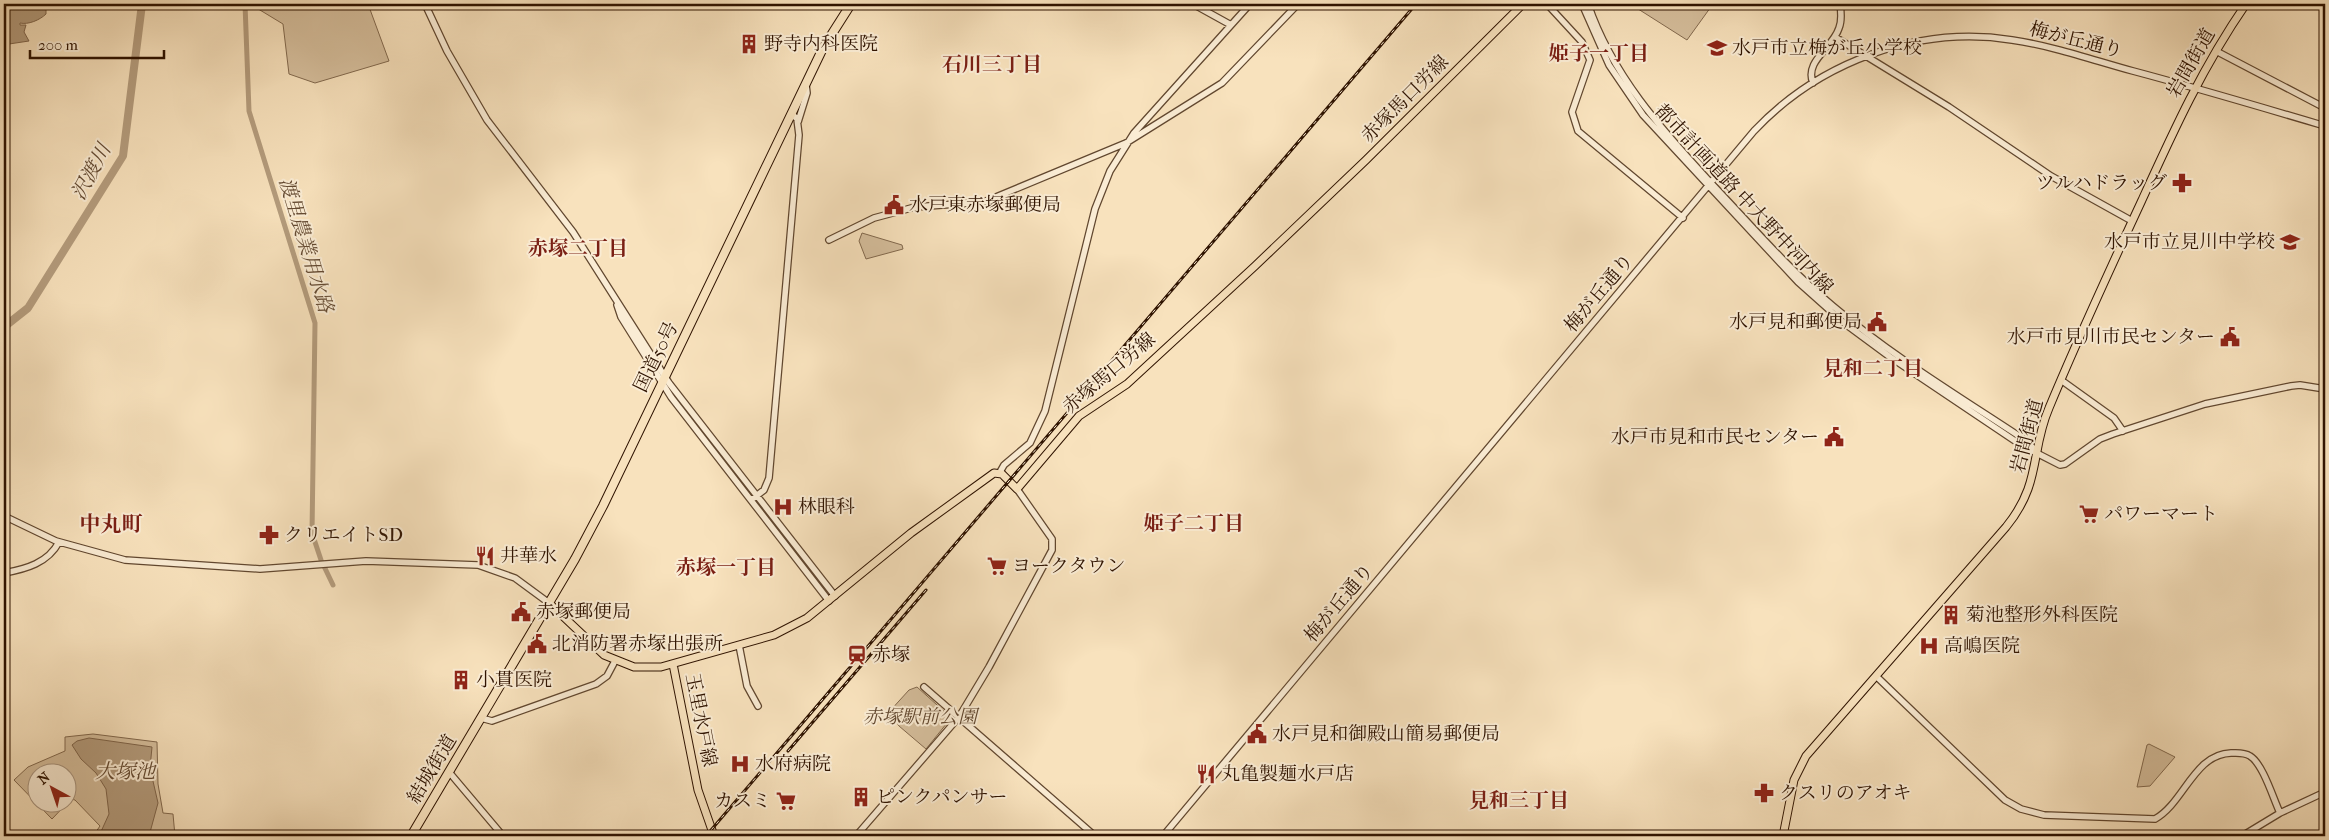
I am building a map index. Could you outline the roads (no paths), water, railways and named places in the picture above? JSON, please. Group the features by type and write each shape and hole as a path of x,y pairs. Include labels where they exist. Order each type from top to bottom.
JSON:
{"highway":[{"name":"国道50号","path":"481,718 549,603 603,506 823,48 851,4"},
{"name":"結城街道","path":"411,836 481,718"}],"main road":[{"name":"赤塚馬口労線","path":"1017,489 1079,416 1127,384 1255,266 1371,155 1523,4"},
{"name":"岩間街道","path":"1783,836 1791,791 1800,766 1809,752 2012,520 2028,492 2044,419 2132,221 2194,87 2246,4"},
{"path":"673,664 792,627 832,598 911,533 990,475 1000,472 1017,489"},
{"name":"玉里水戸線","path":"549,603 597,649 615,661 639,667 673,664 698,790 714,836"}],"street":[{"path":"425,4 447,51 487,120 573,232 616,301 621,317 664,379 757,496 832,598"},
{"path":"1193,4 1231,25"},
{"path":"1000,472 1002,467 1030,443 1042,420 1049,400 1095,209 1105,181 1126,143 1250,4"},
{"path":"829,240 874,218 914,207 984,202 1126,143 1222,83 1298,4"},
{"path":"1547,4 1582,42 1590,60 1572,112 1578,132 1683,218"},
{"name":"都市計画道路 中大野中河内線","path":"1582,4 1601,49 1629,96 1653,128 1710,186"},
{"name":"都市計画道路 中大野中河内線","path":"1588,4 1603,42 1634,93 1671,140 1780,265 1844,323 1890,357 2021,445 2062,465 2100,439 2123,431"},
{"path":"1812,83 1811,68 1835,37 1840,22 1840,4"},
{"path":"1835,37 1949,107 2051,176 2132,221"},
{"name":"梅が丘通り","path":"1163,836 1762,123 1812,83 1866,56 1907,44 1978,37 2012,40 2194,87 2325,126"},
{"path":"2216,51 2325,108"},
{"path":"751,500 764,490 769,478 798,124 807,93 806,84"},
{"path":"792,114 798,124"},
{"path":"786,126 798,124"},
{"path":"664,379 671,397 751,500 832,598"},
{"path":"2061,380 2108,413 2119,423 2123,431 2205,404 2241,396 2300,385 2325,388"},
{"path":"856,836 959,717 989,667 1052,550 1052,538 1017,489"},
{"path":"4,516 59,542 125,560 251,569 393,561 478,565 514,578 549,603"},
{"path":"4,573 17,571 42,561 53,553 59,542"},
{"path":"739,645 747,686 758,706"},
{"path":"481,718 492,721 590,687 604,679 615,661"},
{"path":"1876,676 2005,800 2025,811 2044,815 2155,819 2211,758 2228,753 2241,753 2249,755 2258,764 2280,813"},
{"path":"924,687 1095,836"},
{"path":"449,772 503,836"},
{"path":"2242,836 2280,813 2325,792"}],"water":[{"path":"4,4 46,4 46,14 30,23 20,23 20,25 26,25 24,32 29,41 9,44 4,23"},
{"name":"大塚池","path":"89,738 152,747 150,768 158,803 149,836 99,836 109,814 106,789 96,773 81,759 72,745 77,741"}],"waterway":[{"name":"沢渡川","path":"4,327 28,308 123,156 142,4"},
{"name":"渡里農業用水路","path":"245,4 249,111 315,323 312,533 321,560 333,585"}],"railway":[{"path":"706,836 1416,4"},
{"path":"788,751 926,590"}],"place":[{"name":"野寺内科医院","path":"749,44"},
{"name":"水戸市立梅が丘小学校","path":"1717,48"},
{"name":"ツルハドラッグ","path":"2182,183"},
{"name":"水戸東赤塚郵便局","path":"894,205"},
{"name":"水戸市立見川中学校","path":"2290,242"},
{"name":"水戸見和郵便局","path":"1877,322"},
{"name":"水戸市見川市民センター","path":"2230,337"},
{"name":"水戸市見和市民センター","path":"1834,437"},
{"name":"林眼科","path":"783,507"},
{"name":"パワーマート","path":"2089,514"},
{"name":"クリエイトSD","path":"269,535"},
{"name":"井華水","path":"485,556"},
{"name":"ヨークタウン","path":"997,566"},
{"name":"赤塚郵便局","path":"521,612"},
{"name":"菊池整形外科医院","path":"1951,615"},
{"name":"北消防署赤塚出張所","path":"537,644"},
{"name":"高嶋医院","path":"1929,646"},
{"name":"赤塚","path":"857,655"},
{"name":"小貫医院","path":"461,680"},
{"name":"水戸見和御殿山簡易郵便局","path":"1257,734"},
{"name":"水府病院","path":"740,764"},
{"name":"丸亀製麺水戸店","path":"1206,774"},
{"name":"クスリのアオキ","path":"1764,793"},
{"name":"ピンクパンサー","path":"861,797"},
{"name":"カスミ","path":"786,801"}],"district":[{"name":"姫子一丁目","path":"1599,53"},
{"name":"石川三丁目","path":"992,64"},
{"name":"赤塚二丁目","path":"578,248"},
{"name":"見和二丁目","path":"1873,368"},
{"name":"姫子二丁目","path":"1194,523"},
{"name":"中丸町","path":"111,524"},
{"name":"赤塚一丁目","path":"726,567"},
{"name":"見和三丁目","path":"1519,800"}],"park label":[{"name":"赤塚駅前公園","path":"920,717"}]}
